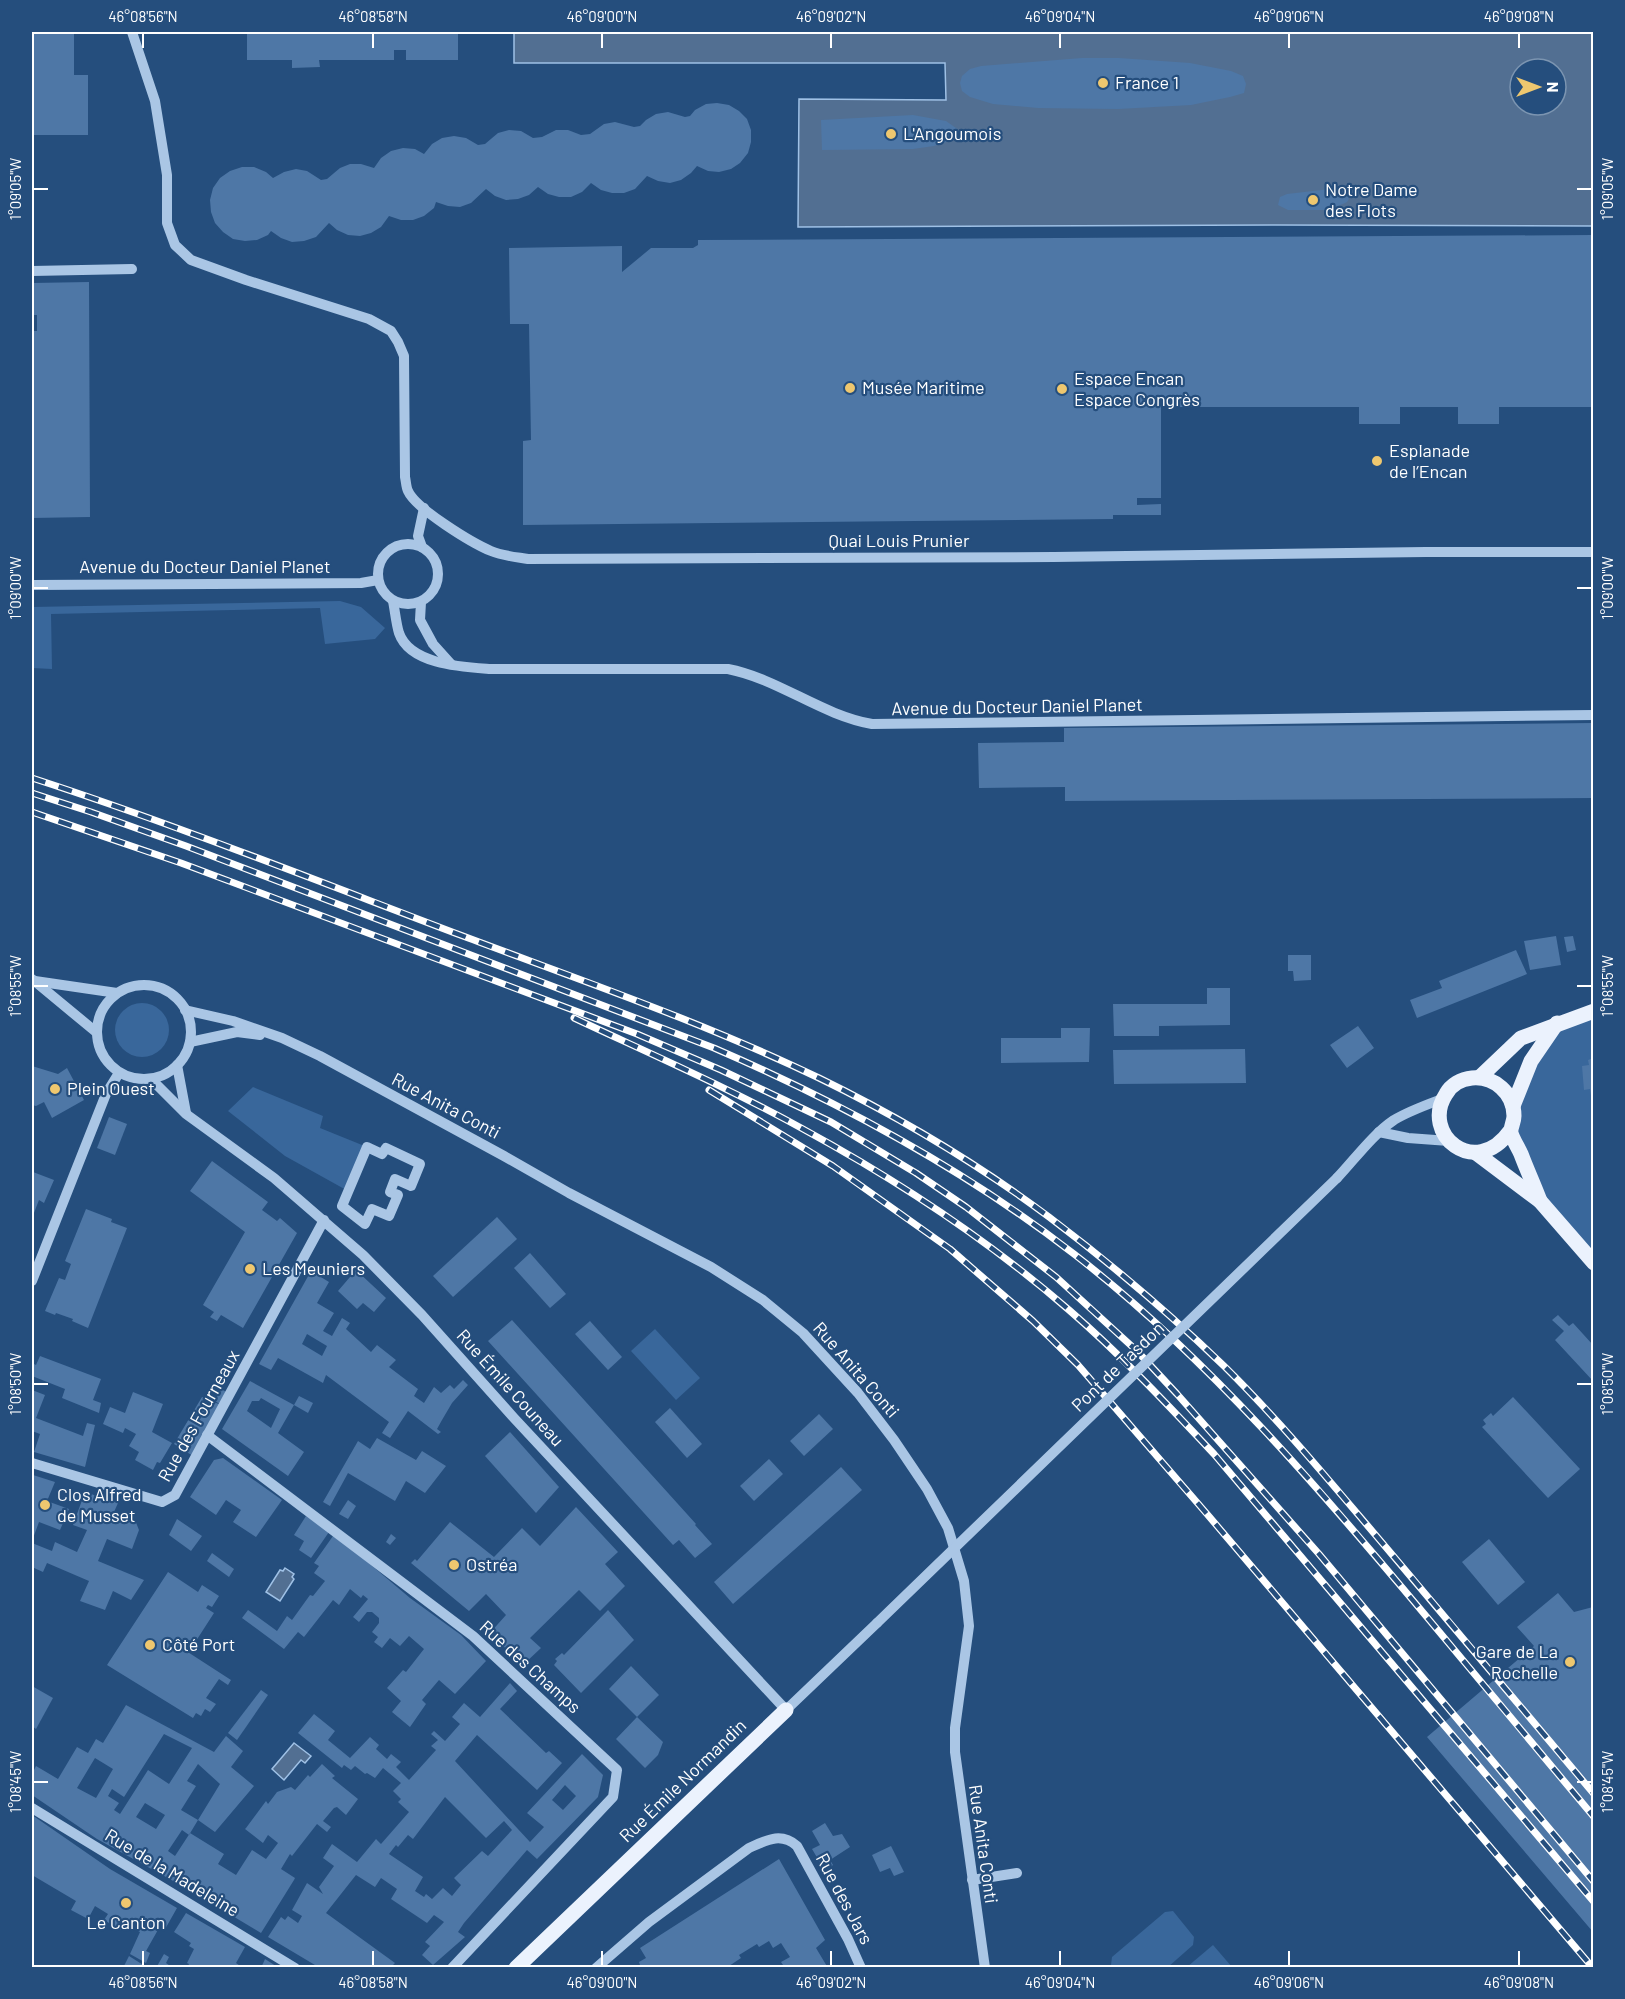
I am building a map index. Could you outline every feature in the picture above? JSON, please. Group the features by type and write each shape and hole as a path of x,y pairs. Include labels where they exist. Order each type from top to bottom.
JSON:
{"main road":[{"path":"1480,1077 1521,1038 1593,1011"},
{"path":"1513,1106 1530,1061 1557,1023"},
{"path":"1480,1077 1501,1086 1513,1106 1514,1116 1510,1131 1502,1142 1490,1150 1476,1153 1466,1151 1449,1141 1441,1128 1439,1114 1442,1099 1448,1089 1458,1082 1480,1077"},
{"path":"1510,1131 1540,1201"},
{"path":"1476,1153 1540,1201 1593,1263"},
{"name":"Rue Émile Normandin","path":"516,1968 786,1710"}],"street":[{"name":"Quai Louis Prunier","path":"132,32 155,101 167,175 167,223 175,245 191,260 369,319 391,331 404,356 407,490 424,508 465,537 492,552 528,559 1593,552"},
{"path":"32,271 132,269"},
{"path":"422,547 406,544 388,551 382,559 378,569 378,580 386,595 393,601 402,604 421,602 430,596 436,587 438,577 435,559 422,547 418,536 424,508"},
{"name":"Avenue du Docteur Daniel Planet","path":"32,585 361,583 378,580"},
{"name":"Avenue du Docteur Daniel Planet","path":"393,601 400,635 408,646 432,661 491,669 728,669 738,671 847,718 882,725 1593,716"},
{"path":"421,602 420,620 433,645 451,664"},
{"path":"33,980 117,993"},
{"path":"33,980 96,1032"},
{"path":"147,985 162,988 176,997 185,1010 191,1031 190,1042 185,1055 165,1074 150,1079 134,1079 119,1073 107,1063 99,1048 96,1032 99,1017 106,1003 117,993 132,986 147,985"},
{"name":"Rue Anita Conti","path":"185,1010 233,1021 282,1038 321,1056 569,1193 711,1267 763,1300 803,1333 858,1393 927,1489 948,1528 964,1581 969,1626 955,1728 955,1752 985,1968"},
{"name":"Rue Anita Conti","path":"190,1042 237,1032 282,1038"},
{"path":"177,1065 186,1114"},
{"path":"32,1281 106,1094 119,1073"},
{"name":"Rue Émile Couneau","path":"150,1079 186,1114 274,1178 363,1255 422,1315 514,1418 786,1710"},
{"name":"Pont de Tasdon","path":"878,1623 1337,1178 1379,1132 1394,1120 1442,1099"},
{"path":"1379,1132 1408,1138 1449,1141"},
{"path":"367,1147 382,1154 386,1148 420,1164 411,1186 395,1179 390,1192 398,1195 389,1216 372,1209 365,1224 342,1206 367,1147"},
{"name":"Rue des Fourneaux","path":"32,1463 162,1502 175,1496 324,1220"},
{"name":"Rue des Champs","path":"207,1435 473,1636 617,1770 613,1797 452,1968"},
{"name":"Rue Émile Normandin","path":"786,1710 878,1623"},
{"name":"Rue de la Madeleine","path":"32,1808 296,1968"},
{"name":"Rue des Jars","path":"596,1968 649,1922 749,1848 765,1841 781,1838 790,1840 797,1846 848,1939 861,1968"},
{"path":"972,1880 1017,1873"}],"shaded area":[{"path":"514,32 1593,32 1593,226 798,227 799,99 946,100 945,63 514,63"},
{"path":"340,601 361,607 385,628 375,639 325,644 320,608 51,614 52,669 32,668 32,607"},
{"path":"142,1003 152,1005 161,1011 167,1020 169,1030 167,1040 161,1049 152,1055 142,1057 132,1055 123,1049 117,1040 115,1030 117,1020 123,1011 132,1005"},
{"path":"1593,1011 1593,1263 1540,1201 1512,1125 1513,1106 1557,1023"},
{"path":"253,1087 323,1116 320,1128 367,1147 348,1191 285,1156 228,1111"},
{"path":"655,1329 700,1378 676,1400 631,1351"},
{"path":"285,1568 294,1574 292,1577 294,1579 280,1601 266,1592 280,1570 283,1571"},
{"path":"294,1743 311,1756 305,1763 301,1760 284,1780 272,1769"},
{"path":"1173,1911 1194,1937 1193,1945 1168,1967 1113,1967 1111,1965 1112,1957 1165,1912"},
{"path":"1213,1945 1232,1967 1187,1967"}],"building":[{"path":"32,32 74,32 74,75 88,75 88,135 32,135"},
{"path":"247,32 458,32 458,60 406,60 406,50 394,50 394,60 319,60 320,67 292,68 292,60 247,60"},
{"name":"France 1","path":"1082,58 1190,63 1231,71 1243,76 1246,84 1244,93 1191,105 1118,109 1038,108 993,104 970,97 962,91 960,83 962,76 970,69 981,66"},
{"path":"706,104 729,105 747,119 751,130 751,142 748,153 740,163 731,169 719,172 708,171 697,166 681,180 670,183 647,176 635,189 624,193 601,190 591,183 582,192 571,197 548,194 538,187 529,195 506,200 486,189 471,203 460,207 436,202 434,208 424,216 413,220 401,220 389,216 381,227 371,233 360,236 348,235 329,223 316,237 292,242 271,231 257,240 233,239 215,223 211,212 210,200 213,188 220,178 242,167 254,167 273,178 296,169 307,171 321,180 327,179 340,168 350,164 361,164 374,168 381,158 391,151 403,148 415,149 424,154 432,144 442,138 454,136 466,138 478,145 485,144 498,133 509,130 521,131 533,138 542,137 556,130 568,130 581,135 590,134 604,124 615,122 634,127 640,126 656,114 668,112 685,117"},
{"name":"L'Angoumois","path":"913,115 946,121 963,133 955,139 934,146 913,149 822,150 821,120"},
{"name":"Notre Dame des Flots","path":"1330,189 1347,195 1349,199 1330,210 1288,210 1278,205 1280,197 1287,194"},
{"name":"Espace Encan Espace Congrès","path":"1593,235 1593,407 1499,407 1499,424 1458,424 1458,407 1400,407 1400,424 1359,424 1359,407 1161,407 1161,498 1137,498 1137,505 1161,504 1161,515 1113,515 1113,519 523,525 523,441 531,440 529,324 510,324 509,248 622,246 622,272 651,248 693,248 698,245 698,240"},
{"path":"89,282 90,517 32,518 32,331 37,331 37,315 32,315 32,283"},
{"path":"1593,723 1593,798 1065,801 1065,787 979,788 978,743 1064,742 1064,728"},
{"path":"1556,936 1561,965 1530,970 1524,941"},
{"path":"1573,936 1576,950 1567,952 1564,937"},
{"path":"1516,950 1527,974 1417,1018 1410,1000 1442,988 1439,981"},
{"path":"1288,955 1311,955 1311,980 1294,981 1293,971 1288,971"},
{"path":"1207,988 1230,988 1230,1025 1159,1026 1159,1036 1114,1036 1113,1004 1207,1004"},
{"path":"1358,1026 1374,1048 1347,1068 1330,1045"},
{"path":"1061,1028 1090,1028 1089,1062 1001,1063 1001,1038 1061,1038"},
{"path":"1245,1049 1246,1083 1114,1084 1113,1050"},
{"path":"1593,1058 1592,1103 1590,1089 1584,1090 1582,1066 1589,1065 1588,1060"},
{"name":"Plein Ouest","path":"32,1066 58,1074 67,1068 84,1100 52,1118 44,1102 36,1106 32,1105"},
{"path":"109,1117 127,1124 115,1155 97,1148"},
{"name":"Les Meuniers","path":"212,1161 268,1202 262,1210 277,1221 280,1218 297,1233 243,1328 221,1315 217,1321 210,1317 214,1312 203,1305 245,1232 190,1191"},
{"path":"33,1172 54,1180 44,1203 39,1200 32,1218 32,1177"},
{"path":"86,1209 112,1219 111,1222 127,1228 88,1328 72,1321 73,1319 45,1311 59,1278 65,1280 71,1264 65,1261"},
{"path":"497,1217 517,1239 453,1297 433,1276"},
{"path":"530,1253 566,1294 550,1308 514,1268"},
{"path":"356,1270 386,1298 374,1312 363,1303 357,1309 338,1291"},
{"path":"311,1271 329,1282 317,1303 334,1313 323,1331 332,1336 342,1318 350,1323 346,1329 371,1352 377,1345 396,1360 389,1367 418,1389 414,1396 424,1403 434,1387 441,1393 450,1385 454,1389 463,1380 468,1385 452,1403 442,1420 437,1429 441,1432 438,1434 408,1411 390,1438 382,1433 389,1422 326,1375 323,1383 278,1358 271,1370 259,1364","holes":["307,1334 327,1346 322,1356 302,1344"]},
{"path":"1558,1315 1569,1326 1573,1323 1593,1345 1593,1381 1555,1340 1564,1331 1552,1320"},
{"path":"512,1320 712,1544 695,1558 679,1540 673,1545 488,1341"},
{"path":"590,1321 622,1357 608,1370 575,1334"},
{"path":"40,1356 101,1379 93,1400 101,1403 99,1413 62,1398 65,1389 32,1376 32,1363 36,1365"},
{"path":"250,1381 294,1405 278,1433 304,1452 288,1476 222,1429","holes":["261,1398 280,1409 271,1428 247,1411 252,1401 259,1401"]},
{"path":"221,1389 228,1393 221,1405 215,1401"},
{"path":"32,1390 45,1395 36,1418 83,1436 87,1423 95,1425 85,1467 34,1452 40,1434 32,1431"},
{"path":"133,1392 163,1404 152,1432 172,1443 153,1470 135,1460 139,1452 129,1446 136,1434 125,1428 123,1433 103,1424 110,1407 125,1413"},
{"path":"299,1396 313,1403 308,1413 294,1405"},
{"path":"202,1397 221,1405 193,1456 174,1444"},
{"path":"1513,1397 1580,1469 1548,1498 1482,1427 1486,1424 1483,1420 1491,1413 1493,1416"},
{"path":"670,1408 702,1444 687,1458 655,1422"},
{"path":"819,1414 833,1429 804,1456 790,1441"},
{"path":"510,1432 559,1487 536,1513 485,1456"},
{"path":"377,1438 416,1460 422,1451 446,1466 425,1493 406,1481 395,1501 348,1473 330,1506 323,1502 358,1441 370,1449"},
{"path":"223,1458 282,1500 256,1537 233,1522 241,1510 226,1500 216,1515 190,1497 214,1460"},
{"path":"769,1459 783,1474 754,1501 740,1486"},
{"path":"841,1467 862,1490 733,1604 714,1582"},
{"name":"Clos Alfred de Musset","path":"33,1475 55,1482 47,1501 69,1509 60,1530 39,1522 32,1541 32,1480"},
{"path":"85,1492 118,1503 114,1512 135,1520 139,1530 132,1549 107,1539 98,1561 144,1580 131,1600 113,1591 105,1610 80,1601 89,1581 47,1563 43,1572 32,1567 32,1543 52,1551 55,1542 77,1552 87,1530 73,1525"},
{"path":"348,1500 356,1506 348,1519 339,1514"},
{"path":"576,1507 618,1552 605,1564 625,1586 600,1611 579,1590 530,1638 541,1648 524,1664 489,1634 506,1615 486,1594 469,1611 411,1563 415,1559 417,1561 450,1522 494,1557 522,1528 540,1546"},
{"path":"306,1516 329,1532 311,1558 299,1550 304,1541 294,1535"},
{"path":"177,1519 202,1536 191,1551 169,1535"},
{"path":"391,1534 396,1538 390,1545 386,1542"},
{"path":"333,1536 410,1598 461,1635 486,1661 455,1694 439,1680 422,1700 426,1704 410,1727 392,1712 401,1701 387,1688 403,1670 406,1672 424,1649 409,1636 400,1646 390,1638 382,1648 374,1642 378,1637 372,1632 379,1623 379,1618 372,1612 367,1612 359,1622 353,1617 368,1599 363,1595 361,1598 350,1589 339,1605 333,1600 304,1637 298,1632 284,1649 242,1618 248,1610 277,1631 287,1616 292,1620 310,1595 313,1596 325,1581 314,1573 319,1566 314,1563"},
{"path":"1489,1539 1525,1582 1498,1605 1462,1562"},
{"path":"212,1553 234,1569 229,1577 207,1561"},
{"name":"Côté Port","path":"168,1572 198,1592 202,1585 219,1596 212,1607 208,1605 206,1608 214,1613 194,1644 186,1638 180,1647 231,1680 228,1685 219,1679 206,1698 216,1704 210,1712 205,1709 201,1716 196,1713 193,1718 107,1665"},
{"path":"1558,1593 1574,1612 1593,1607 1593,1932 1427,1737 1534,1646 1517,1627"},
{"path":"608,1610 634,1640 581,1693 554,1665 557,1661 555,1659 562,1653 564,1655"},
{"path":"631,1666 659,1695 637,1717 609,1689"},
{"path":"510,1683 517,1691 500,1709 546,1753 549,1751 562,1763 537,1790 477,1735 455,1761 530,1842 544,1827 527,1813 582,1754 603,1775 598,1797 537,1859 527,1850 464,1923 458,1932 465,1937 433,1965 422,1955 430,1946 425,1942 444,1922 434,1915 427,1923 391,1899 397,1889 381,1878 375,1887 356,1875 326,1913 395,1963 390,1968 320,1968 268,1937 281,1917 285,1920 288,1916 298,1923 302,1916 292,1910 307,1883 323,1894 319,1887 334,1866 323,1858 332,1844 357,1862 376,1839 381,1844 409,1812 398,1802 401,1799 393,1791 401,1783 383,1768 375,1778 355,1766 351,1770 344,1765 342,1768 298,1733 314,1714 335,1731 328,1740 350,1758 370,1737 379,1745 376,1749 387,1759 391,1754 401,1762 396,1767 409,1780 436,1750 431,1746 438,1740 431,1734 434,1731 445,1741 460,1724 452,1717 464,1703 480,1717","holes":["565,1785 576,1796 563,1810 552,1800","445,1797 486,1838 504,1821 512,1830 488,1856 482,1851 454,1878 461,1885 452,1896 443,1888 432,1899 426,1894 424,1897 415,1891 423,1877 389,1854 408,1835 413,1839"]},
{"path":"32,1686 53,1698 36,1729 32,1726"},
{"path":"261,1690 268,1695 237,1740 228,1733"},
{"path":"126,1705 214,1752 226,1736 243,1751 231,1767 254,1786 215,1832 198,1820 190,1833 224,1854 218,1864 236,1875 252,1850 266,1859 278,1843 268,1835 263,1843 245,1829 266,1801 268,1804 277,1792 291,1787 295,1790 322,1764 335,1776 332,1778 358,1799 346,1815 337,1807 334,1808 323,1821 331,1827 327,1832 317,1824 292,1856 290,1854 281,1869 295,1878 261,1933 97,1839 32,1795 32,1774 36,1766 58,1779 77,1747 88,1753 96,1739 103,1743","holes":["164,1734 192,1748 169,1784 148,1770 120,1814 114,1810 119,1803 108,1796 112,1789 124,1797","95,1758 113,1769 96,1798 77,1788","198,1764 220,1784 198,1820 181,1810 196,1786 187,1781","145,1803 165,1815 156,1829 136,1817","182,1830 189,1835 175,1856 168,1851"]},
{"path":"637,1717 663,1742 658,1755 645,1768 616,1739"},
{"path":"32,1815 110,1869 177,1908 164,1931 159,1928 146,1951 150,1953 146,1963 130,1954 140,1932 125,1924 121,1930 104,1920 108,1914 95,1906 88,1919 71,1910 76,1901 32,1875"},
{"path":"825,1823 833,1836 842,1834 850,1847 830,1860 833,1865 825,1871 812,1849 820,1845 812,1831"},
{"path":"891,1846 904,1872 894,1876 890,1868 880,1872 872,1855"},
{"path":"779,1859 825,1940 816,1948 828,1968 785,1968 781,1962 790,1957 781,1943 773,1948 769,1941 759,1947 757,1944 739,1955 741,1958 726,1968 641,1968 639,1962 646,1958 640,1948"},
{"path":"186,1913 245,1947 236,1963 243,1968 187,1968 194,1949 189,1946 191,1943 174,1932"},
{"path":"164,1954 169,1957 166,1963 173,1968 156,1968"},
{"path":"129,1956 148,1968 123,1968"},
{"path":"265,1959 279,1968 261,1968"}],"railway":[{"path":"32,778 194,834 688,1021 819,1078 908,1125 966,1160 1022,1197 1117,1270 1245,1387 1326,1476 1594,1794"},
{"path":"32,793 186,846 714,1048 855,1115 989,1194 1074,1254 1123,1294 1216,1380 1344,1520 1594,1817"},
{"path":"32,812 181,863 637,1034 721,1070 831,1122 916,1173 966,1207 1056,1277 1137,1351 1319,1554 1594,1882"},
{"path":"574,1018 747,1099 873,1169 974,1235 1069,1310 1125,1362 1214,1454 1594,1902"},
{"path":"709,1090 833,1166 950,1249 1033,1321 1078,1365 1593,1968"}],"place":[{"name":"France 1","path":"1103,83"},
{"name":"L'Angoumois","path":"891,134"},
{"name":"Notre Dame des Flots","path":"1313,200"},
{"name":"Musée Maritime","path":"850,388"},
{"name":"Espace Encan Espace Congrès","path":"1062,389"},
{"name":"Esplanade de l’Encan","path":"1377,461"},
{"name":"Plein Ouest","path":"55,1089"},
{"name":"Les Meuniers","path":"250,1269"},
{"name":"Clos Alfred de Musset","path":"45,1505"},
{"name":"Ostréa","path":"454,1565"},
{"name":"Côté Port","path":"150,1645"},
{"name":"Gare de La Rochelle","path":"1570,1662"},
{"name":"Le Canton","path":"126,1903"}]}
